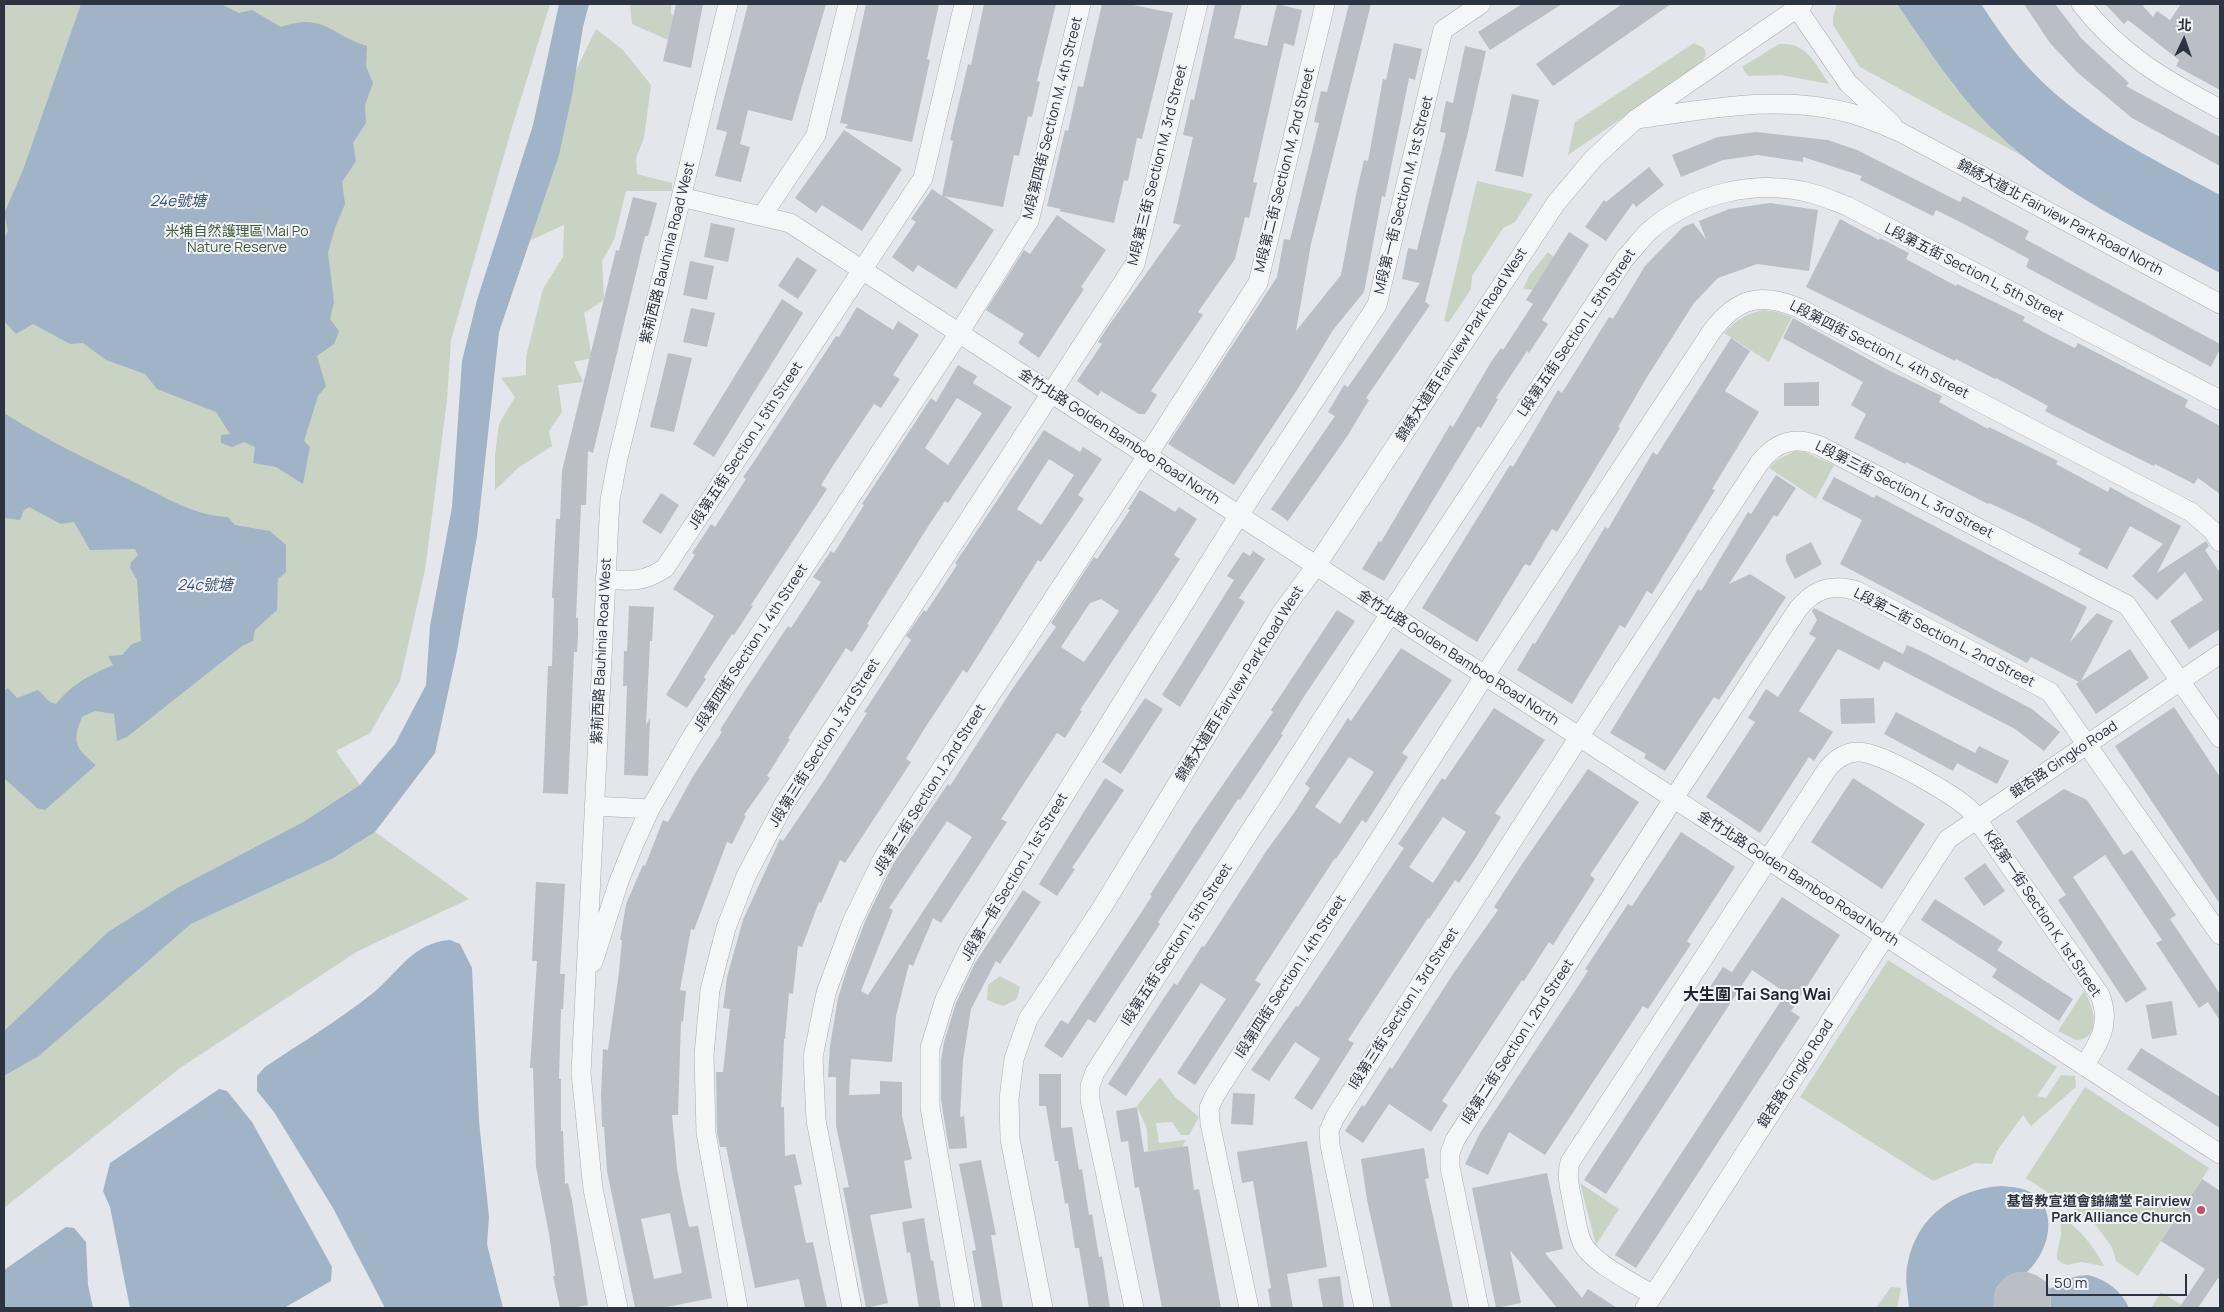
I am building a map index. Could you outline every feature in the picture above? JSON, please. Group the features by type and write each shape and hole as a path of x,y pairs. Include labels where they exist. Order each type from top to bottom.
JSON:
{"street":[{"name":"紫荊西路 Bauhinia Road West","path":"618,1308 593,1189 581,1073 609,514 613,479 728,4"},
{"path":"762,216 816,135 848,4"},
{"name":"J段第五街 Section J, 5th Street","path":"605,580 637,581 652,577 665,568 922,178 964,4"},
{"name":"M段第四街 Section M, 4th Street","path":"959,334 1029,221 1081,4"},
{"name":"M段第三街 Section M, 3rd Street","path":"1050,393 1135,264 1198,4"},
{"name":"M段第二街 Section M, 2nd Street","path":"1147,456 1258,283 1325,4"},
{"name":"M段第一街 Section M, 1st Street","path":"1238,516 1377,305 1444,30 1481,4"},
{"path":"2081,4 2118,44 2144,66 2171,83 2220,109"},
{"path":"1798,5 1848,83 1900,132"},
{"name":"錦綉大道西 Fairview Park Road West","path":"1043,1308 1010,1139 1009,1099 1014,1059 1028,1019 1101,909 1282,612 1316,566 1556,203 1594,158 1636,119 1798,5"},
{"path":"1636,119 1746,104 1799,104 1851,113 1900,132"},
{"name":"錦綉大道北 Fairview Park Road North","path":"1900,132 2220,304"},
{"name":"L段第五街 Section L, 5th Street","path":"1390,614 1625,258 1649,232 1677,212 1709,197 1744,189 1779,188 1814,194 1847,206 2220,400"},
{"name":"金竹北路 Golden Bamboo Road North","path":"681,197 790,223 2220,1154"},
{"name":"L段第四街 Section L, 4th Street","path":"1485,675 1712,331 1724,315 1741,304 1760,299 1780,300 1799,308 2182,507 2191,512 2212,530 2220,542"},
{"name":"J段第四街 Section J, 4th Street","path":"585,985 619,881 650,809 692,738 959,334"},
{"name":"J段第三街 Section J, 3rd Street","path":"738,1308 706,1133 705,1113 704,1055 710,990 726,928 746,876 784,804 1050,393"},
{"name":"L段第三街 Section L, 3rd Street","path":"1579,737 1760,462 1774,447 1793,440 1807,440 2127,605 2220,738"},
{"name":"J段第二街 Section J, 2nd Street","path":"852,1308 816,1120 813,1057 826,992 852,922 883,858 1147,456"},
{"name":"J段第一街 Section J, 1st Street","path":"965,1308 930,1107 930,1048 945,999 970,947 1238,516"},
{"name":"L段第二街 Section L, 2nd Street","path":"1674,798 1798,609 1812,595 1831,587 1844,587 1857,591 2050,692 2220,935"},
{"name":"I段第五街 Section I, 5th Street","path":"1134,1308 1090,1100 1090,1086 1095,1072 1390,614"},
{"name":"銀杏路 Gingko Road","path":"1649,1302 1944,845 1954,834 2220,654"},
{"name":"I段第四街 Section I, 4th Street","path":"1249,1308 1210,1123 1212,1102 1485,675"},
{"name":"I段第三街 Section I, 3rd Street","path":"1364,1308 1330,1145 1329,1131 1335,1117 1579,737"},
{"name":"K段第一街 Section K, 1st Street","path":"1649,1302 1585,1248 1579,1235 1568,1183 1568,1169 1574,1155 1834,761 1850,753 1868,752 1945,791 1964,804 1977,819 2100,995 2105,1016 2105,1026 2099,1042 2084,1066"},
{"name":"I段第二街 Section I, 2nd Street","path":"1479,1308 1450,1167 1450,1153 1455,1140 1674,798"},
{"path":"594,806 650,809"}],"green space":[{"name":"米埔自然護理區 Mai Po Nature Reserve","path":"4,4 550,4 510,134 451,340 447,400 425,570 400,681 370,733 336,751 360,785 303,822 177,888 109,932 4,1031"},
{"path":"630,4 671,4 671,14 693,33 675,43 632,24"},
{"path":"1837,4 1897,4 1954,86 1999,135 2024,157 1860,67 1833,25"},
{"path":"596,29 623,50 651,85 644,138 636,158 637,174 672,183 672,191 626,191 614,240 602,261 604,300 584,313 592,358 574,362 583,382 558,385 562,412 549,431 552,446 518,468 495,490 495,455 499,424 515,397 501,378 526,375 526,357 543,289 563,257 564,225 520,245 565,93"},
{"path":"1694,43 1704,48 1706,54 1701,64 1568,155 1575,122"},
{"path":"1779,44 1789,44 1803,51 1814,62 1829,84 1781,75 1748,76 1742,67"},
{"path":"1477,181 1533,194 1515,222 1503,228 1472,276 1471,289 1449,322 1444,321"},
{"path":"1548,252 1554,257 1532,290 1523,289 1529,276"},
{"path":"1763,310 1778,312 1792,317 1769,362 1724,333 1742,318"},
{"path":"1795,451 1805,452 1834,465 1816,499 1769,468 1777,460"},
{"path":"375,832 469,899 358,951 180,1068 4,1208 4,1076 39,1056 191,924 332,859"},
{"path":"1888,960 2057,1067 2037,1096 2046,1098 2061,1075 2075,1076 2076,1087 2031,1126 2023,1115 1997,1151 1992,1164 1975,1163 1933,1181 1800,1097"},
{"path":"1000,976 1020,987 1017,999 1003,1006 987,1000 988,985"},
{"path":"2084,991 2093,1013 2093,1028 2085,1038 2076,1040 2058,1031"},
{"path":"1160,1077 1175,1097 1199,1117 1189,1135 1181,1135 1172,1122 1156,1123 1159,1143 1185,1140 1182,1150 1148,1151 1147,1129 1137,1106"},
{"path":"2085,1087 2209,1168 2138,1276 2116,1261 2112,1247 2095,1224 2026,1178"},
{"path":"1580,1183 1619,1209 1596,1245"},
{"path":"2060,1216 2074,1226 2085,1238 2104,1266 2080,1262 2068,1265 2057,1259 2061,1235"},
{"path":"1891,1287 1901,1288 1897,1308 1876,1308"},
{"path":"2161,1292 2186,1308 2151,1308"}],"water":[{"name":"24e號塘","path":"81,4 221,4 239,13 252,10 281,27 307,22 317,24 367,46 366,66 373,83 365,105 366,123 353,143 356,161 342,182 345,204 335,228 328,253 334,302 330,319 339,331 334,344 317,356 326,386 318,396 304,441 310,447 303,484 276,467 253,463 255,447 244,442 232,447 221,443 221,435 230,434 216,412 157,389 145,374 106,360 83,343 70,344 33,324 16,334 4,321 4,238 8,231 4,214 23,170"},
{"path":"559,4 589,4 559,155 499,332 477,536 457,651 435,753 375,832 332,859 191,924 39,1056 4,1076 4,1031 108,932 177,888 303,822 360,785 395,744 426,685 430,626 452,507 462,361 477,300 533,125"},
{"path":"1897,4 1981,4 2026,65 2069,105 2092,122 2142,153 2220,195 2220,273 2105,211 2049,176 2023,156 1999,135 1970,105"},
{"name":"24c號塘","path":"4,413 52,441 169,500 204,513 228,517 235,525 270,531 286,545 286,572 278,579 277,610 255,630 253,641 242,646 127,737 117,741 114,714 95,711 82,717 77,733 77,744 84,754 96,765 45,810 37,808 4,778 4,691 8,688 17,698 38,690 50,702 56,704 68,691 82,681 113,665 108,656 122,655 132,644 141,641 137,580 130,568 131,562 138,555 135,549 90,550 74,522 61,524 29,507 24,510 20,520 4,518"},
{"path":"450,940 460,944 472,968 479,1121 489,1217 487,1244 503,1308 385,1308 333,1208 274,1112 257,1091 257,1076 265,1067 373,993 416,953 437,942"},
{"path":"219,1089 227,1091 252,1122 332,1267 331,1281 284,1308 130,1308 110,1207 103,1191 110,1163"},
{"path":"2001,1186 2028,1191 2045,1208 2048,1219 2046,1242 2035,1263 2027,1272 2012,1275 2001,1282 1995,1293 1995,1308 1909,1308 1906,1280 1907,1268 1913,1246 1920,1231 1941,1208 1954,1199 1984,1188"},
{"path":"66,1227 74,1228 86,1242 88,1285 93,1308 4,1308 4,1270"},
{"path":"2088,1275 2107,1283 2118,1291 2129,1308 2051,1308 2050,1289 2068,1279"}],"building":[{"path":"676,4 703,4 691,68 663,61"},
{"path":"748,4 826,4 792,121 748,110 740,144 750,147 741,182 715,176 727,132 716,129"},
{"path":"866,4 939,4 927,59 930,60 912,142 845,128 848,124 840,123"},
{"path":"984,4 1056,4 1037,81 1040,82 1032,117 1028,116 1019,156 1014,155 1003,207 944,196 994,230 956,289 918,265 913,272 892,257 916,222 911,219 932,189 942,196 953,141 950,140 968,64 971,65"},
{"path":"1102,4 1128,4 1173,13 1142,139 1137,138 1128,181 1124,180 1114,223 1059,211 1061,209 1047,206 1065,130 1068,131 1078,86 1083,87"},
{"path":"1215,4 1242,4 1234,38 1267,46 1277,4 1302,10 1294,46 1284,43 1253,182 1257,183 1249,218 1245,217 1235,259 1198,312 1203,315 1151,391 1157,395 1145,414 1139,414 1101,391 1098,396 1077,381 1102,344 1098,342 1107,328 1181,225 1173,223 1193,137 1183,135 1191,99 1194,100"},
{"path":"1349,4 1371,4 1311,244 1296,331 1341,275 1356,195 1364,160 1368,161 1383,79 1386,80 1394,43 1422,49 1415,80 1409,78 1385,197 1382,196 1364,292 1333,330 1297,390 1234,485 1168,444 1277,277 1284,239 1290,240 1319,123 1314,122 1321,91 1327,92"},
{"path":"1522,4 1562,4 1490,50 1478,32"},
{"path":"1622,4 1671,4 1553,86 1536,64"},
{"path":"2024,4 2055,4 2082,39 2129,83 2126,86 2220,137 2220,166 2132,118 2078,73 2050,43"},
{"path":"2105,4 2145,4 2143,6 2153,17 2157,11 2170,20 2181,4 2220,4 2220,90 2176,66 2179,60 2128,20 2124,24"},
{"path":"1465,46 1486,51 1468,132 1425,302 1430,305 1366,398 1369,400 1348,435 1288,521 1271,509 1335,416 1328,412 1344,385 1348,387 1420,283 1402,279 1408,248 1417,250 1446,133 1440,132 1446,101 1453,103"},
{"path":"1512,94 1539,100 1523,177 1495,171"},
{"path":"844,130 902,169 862,231 822,205 816,213 795,198"},
{"path":"1756,132 1828,140 1857,150 1960,202 1963,196 2029,231 2025,239 2220,344 2220,349 2211,367 2026,267 2029,259 1966,225 1936,210 1933,216 1860,180 1862,176 1803,157 1803,162 1758,155 1723,160 1681,177 1672,155 1718,137"},
{"path":"1649,167 1664,185 1636,207 1633,203 1606,241 1585,227 1604,200 1606,202"},
{"path":"633,197 657,203 648,236 645,236 593,453 588,451 586,505 581,505 576,618 578,618 578,635 577,652 574,652 568,794 543,793 548,666 552,666 554,598 552,598 556,519 560,519 562,471 616,250 619,251"},
{"path":"1770,203 1818,210 1809,271 1757,264 1718,278 1694,303 1647,377 1618,427 1620,428 1557,532 1552,529 1530,566 1525,564 1477,642 1422,608 1510,465 1513,467 1558,390 1562,393 1609,317 1613,319 1645,266 1683,227 1693,223 1706,239 1699,221 1729,209"},
{"path":"1057,215 1106,250 1081,287 1084,289 1039,358 1018,343 1024,334 986,310 1024,250 1030,254"},
{"path":"1840,219 1879,240 1880,238 1909,253 1906,259 1956,286 1957,284 2025,317 2023,321 2049,335 2075,348 2078,343 2188,400 2185,407 2220,426 2220,494 2198,478 2194,484 2155,464 2154,466 2113,446 2045,411 2048,406 1996,378 1956,359 1955,361 1806,287"},
{"path":"711,223 735,228 728,262 704,257"},
{"path":"1569,232 1589,245 1542,320 1548,324 1529,353 1527,351 1496,398 1498,399 1481,428 1478,426 1384,581 1362,569 1379,541 1381,542 1450,425 1453,427 1491,362 1501,348 1503,350 1533,304 1526,300"},
{"path":"797,257 817,270 798,299 778,286"},
{"path":"690,261 714,266 707,300 683,295"},
{"path":"782,299 803,313 714,457 693,444"},
{"path":"857,307 893,330 898,321 919,335 893,375 900,379 881,408 874,404 836,461 821,485 827,489 751,605 753,606 704,677 706,679 687,708 666,695 714,616 673,589 695,555 692,553 711,524 715,527 746,479 743,477 836,336 839,337"},
{"path":"691,308 715,313 707,347 683,342"},
{"path":"1793,318 1888,370 1942,396 1939,402 1988,429 1989,427 2058,461 2056,464 2108,492 2110,487 2181,526 2157,573 2206,541 2209,546 2205,550 2220,573 2220,629 2189,649 2170,621 2203,600 2185,572 2157,600 2132,576 2163,544 2130,526 2107,569 2078,554 2081,549 2028,521 1988,504 1854,438 1866,414 1851,405 1863,382 1783,338"},
{"path":"1731,338 1750,351 1725,391 1759,412 1712,489 1715,490 1652,594 1647,591 1625,628 1620,625 1572,704 1517,670 1533,643 1535,644 1605,527 1608,529 1653,452 1657,455"},
{"path":"668,353 692,358 674,432 650,427"},
{"path":"958,365 977,376 973,383 1012,407 948,503 945,501 929,525 867,624 869,625 852,652 846,648 788,738 790,739 767,776 770,778 744,815 746,816 732,844 727,842 694,930 691,929 680,990 686,991 683,1022 681,1021 678,1115 672,1115 677,1168 682,1195 689,1227 698,1226 712,1298 662,1308 635,1308 607,1171 604,1127 602,1127 601,1094 603,1049 608,1050 619,972 622,940 620,940 626,904 643,865 645,866 663,820 668,822 692,778 722,732 720,730 744,692 788,626 791,628 821,582 813,577 831,551 834,553 864,505 862,504 931,398 936,402","holes":["957,398 982,413 948,465 925,448","670,1213 682,1273 654,1279 641,1219"]},
{"path":"1819,382 1819,406 1784,406 1784,383"},
{"path":"1044,430 1080,452 1083,447 1102,459 1078,495 1084,499 1041,562 1038,560 967,673 963,670 906,759 911,762 845,863 840,860 821,903 819,902 802,947 798,946 793,994 789,993 784,1039 781,1107 784,1107 785,1156 795,1154 802,1184 794,1186 806,1243 813,1242 827,1308 805,1308 799,1279 755,1288 726,1147 720,1147 717,1132 716,1072 723,1072 730,1009 723,1008 727,977 743,920 780,839 783,841 825,779 867,713 864,712 911,640 906,636 924,610 926,612 957,565 955,563","holes":["1049,459 1074,475 1041,525 1017,509"]},
{"path":"1776,475 1796,488 1777,517 1774,515 1729,584 1750,574 1786,597 1719,700 1714,697 1665,771 1644,758 1646,754 1610,733 1698,589 1701,591 1748,512 1751,514"},
{"path":"1834,477 1874,498 1876,495 2087,607 2070,642 2097,613 2113,621 2081,681 2130,649 2149,678 2096,714 2076,684 2079,682 2031,657 2027,663 1840,564 1862,520 1822,499"},
{"path":"1140,490 1175,512 1179,507 1197,519 1174,555 1180,559 1080,710 1082,711 1065,738 1057,733 1001,819 1007,822 941,923 933,918 913,966 909,964 896,1016 892,1062 851,1059 849,1095 880,1094 880,1081 902,1082 902,1116 912,1159 904,1161 912,1208 870,1215 888,1303 866,1308 843,1188 849,1187 836,1126 836,1077 828,1077 830,1046 838,998 847,969 866,919 893,864 948,784 950,786 1013,688 1056,627 1051,623 1094,557 1097,559 1130,510 1128,509","holes":["1101,599 1119,611 1084,662 1061,647 1090,603","947,821 972,837 868,995 861,991 893,910 889,908"]},
{"path":"661,493 679,505 661,534 642,522"},
{"path":"1811,542 1822,564 1795,579 1786,561 1786,555"},
{"path":"1253,551 1265,559 1239,598 1245,602 1180,707 1162,695 1234,580 1227,576 1243,552 1250,556"},
{"path":"629,606 654,607 652,641 650,641 646,725 650,718 648,776 624,775 627,686 623,686 624,651 627,651"},
{"path":"1814,608 1903,654 1907,645 1923,652 2032,709 2060,732 2044,751 2015,729 1884,661 1879,670 1838,649 1799,711 1833,732 1814,761 1809,757 1760,833 1706,797 1755,722 1748,718 1766,689 1778,697 1816,638 1809,634 1817,620 1812,611"},
{"path":"1337,610 1355,621 1305,695 1281,734 1283,735 1240,800 1238,799 1158,922 1160,924 1095,1023 1088,1019 1062,1058 1044,1046 1061,1020 1068,1024 1152,896 1150,895 1195,825 1273,712 1271,710"},
{"path":"1401,648 1452,680 1402,753 1408,757 1366,823 1362,820 1335,858 1255,980 1261,984 1195,1085 1177,1073 1226,999 1201,983 1126,1096 1108,1084 1174,983 1177,985 1202,946 1204,947 1267,850 1294,813 1310,788 1305,784 1348,718 1351,721","holes":["1349,757 1374,772 1340,824 1315,807"]},
{"path":"1145,698 1163,709 1121,774 1102,762"},
{"path":"1874,698 1875,723 1841,724 1840,699"},
{"path":"2174,707 2220,777 2220,904 2115,746"},
{"path":"1494,708 1545,740 1495,813 1501,817 1477,856 1459,883 1455,880 1428,918 1348,1040 1354,1043 1312,1110 1294,1098 1320,1059 1295,1042 1269,1081 1251,1070 1296,1006 1298,1007 1404,848 1398,844 1442,778 1445,780","holes":["1443,817 1466,832 1433,883 1409,867"]},
{"path":"1896,712 1975,753 1979,746 2009,761 1997,784 1957,763 1953,771 1884,734"},
{"path":"1588,769 1639,802 1590,875 1595,879 1553,945 1549,942 1442,1101 1448,1105 1431,1132 1389,1104 1363,1143 1345,1131 1362,1105 1364,1107 1390,1067 1392,1069 1455,971 1498,910 1494,907 1520,867"},
{"path":"1105,778 1124,790 1072,868 1075,869 1057,896 1039,884"},
{"path":"1853,778 1925,824 1882,889 1811,842"},
{"path":"2064,789 2087,800 2124,855 2132,850 2176,915 2170,919 2220,994 2220,1021 2208,1002 2199,1008 2156,943 2162,940 2105,855 2073,877 2147,989 2126,1003 2058,900 2066,895 2016,821"},
{"path":"1681,832 1735,867 1687,941 1691,944 1648,1009 1643,1006 1545,1155 1509,1132 1488,1175 1465,1164 1480,1133 1588,971 1585,969 1628,904 1632,906"},
{"path":"1985,863 2005,891 1984,906 1964,878"},
{"path":"536,882 565,884 560,974 565,974 563,1009 561,1009 559,1079 561,1079 561,1131 563,1131 565,1184 568,1183 572,1200 588,1305 572,1308 560,1308 553,1276 555,1276 549,1234 536,1167 533,1068 530,1068 537,961 532,961"},
{"path":"1023,890 1041,902 1000,964 996,961 971,1009 963,1060 960,1117 964,1116 967,1148 949,1149 941,1100 941,1060 944,1042 956,1003 975,963"},
{"path":"1782,897 1840,935 1791,1011 1800,1017 1636,1268 1615,1255 1786,993 1752,970 1606,1194 1584,1180 1723,967 1732,972"},
{"path":"1935,899 2003,942 1997,950 2073,999 2059,1021 1992,977 1997,969 1921,920"},
{"path":"2172,1001 2177,1035 2152,1039 2146,1005"},
{"path":"2141,1048 2220,1097 2220,1128 2127,1069"},
{"path":"1039,1074 1061,1074 1061,1128 1072,1127 1079,1170 1082,1169 1089,1215 1092,1214 1099,1257 1102,1256 1110,1308 1089,1308 1079,1248 1075,1248 1068,1203 1065,1204 1058,1161 1055,1161 1046,1106 1039,1106"},
{"path":"1233,1093 1255,1094 1253,1125 1231,1124"},
{"path":"1137,1107 1144,1152 1188,1146 1194,1190 1199,1189 1221,1308 1162,1308 1139,1187 1135,1188 1128,1141 1121,1142 1116,1111"},
{"path":"1307,1141 1327,1267 1287,1274 1293,1308 1271,1308 1268,1289 1271,1288 1253,1181 1242,1183 1237,1152"},
{"path":"1424,1148 1429,1178 1425,1179 1453,1308 1391,1308 1367,1200 1361,1159"},
{"path":"981,1160 996,1235 991,1235 1003,1308 982,1308 972,1251 976,1250 959,1164"},
{"path":"1547,1173 1563,1249 1545,1253 1582,1298 1588,1289 1617,1308 1557,1308 1510,1250 1521,1303 1496,1308 1472,1188"},
{"path":"2202,1179 2220,1191 2220,1279 2218,1278 2198,1308 2179,1308 2205,1269 2161,1241"},
{"path":"924,1218 941,1308 919,1308 910,1252 907,1253 902,1222"},
{"path":"2016,1272 2027,1272 2045,1281 2050,1289 2051,1308 1993,1308 1995,1292 2000,1283 2007,1276"},
{"path":"1340,1276 1344,1307 1323,1308 1318,1279"}],"place":[{"name":"基督教宣道會錦繡堂 Fairview Park Alliance Church","path":"2201,1210"}],"district":[{"name":"大生圍 Tai Sang Wai","path":"1757,996"}]}
